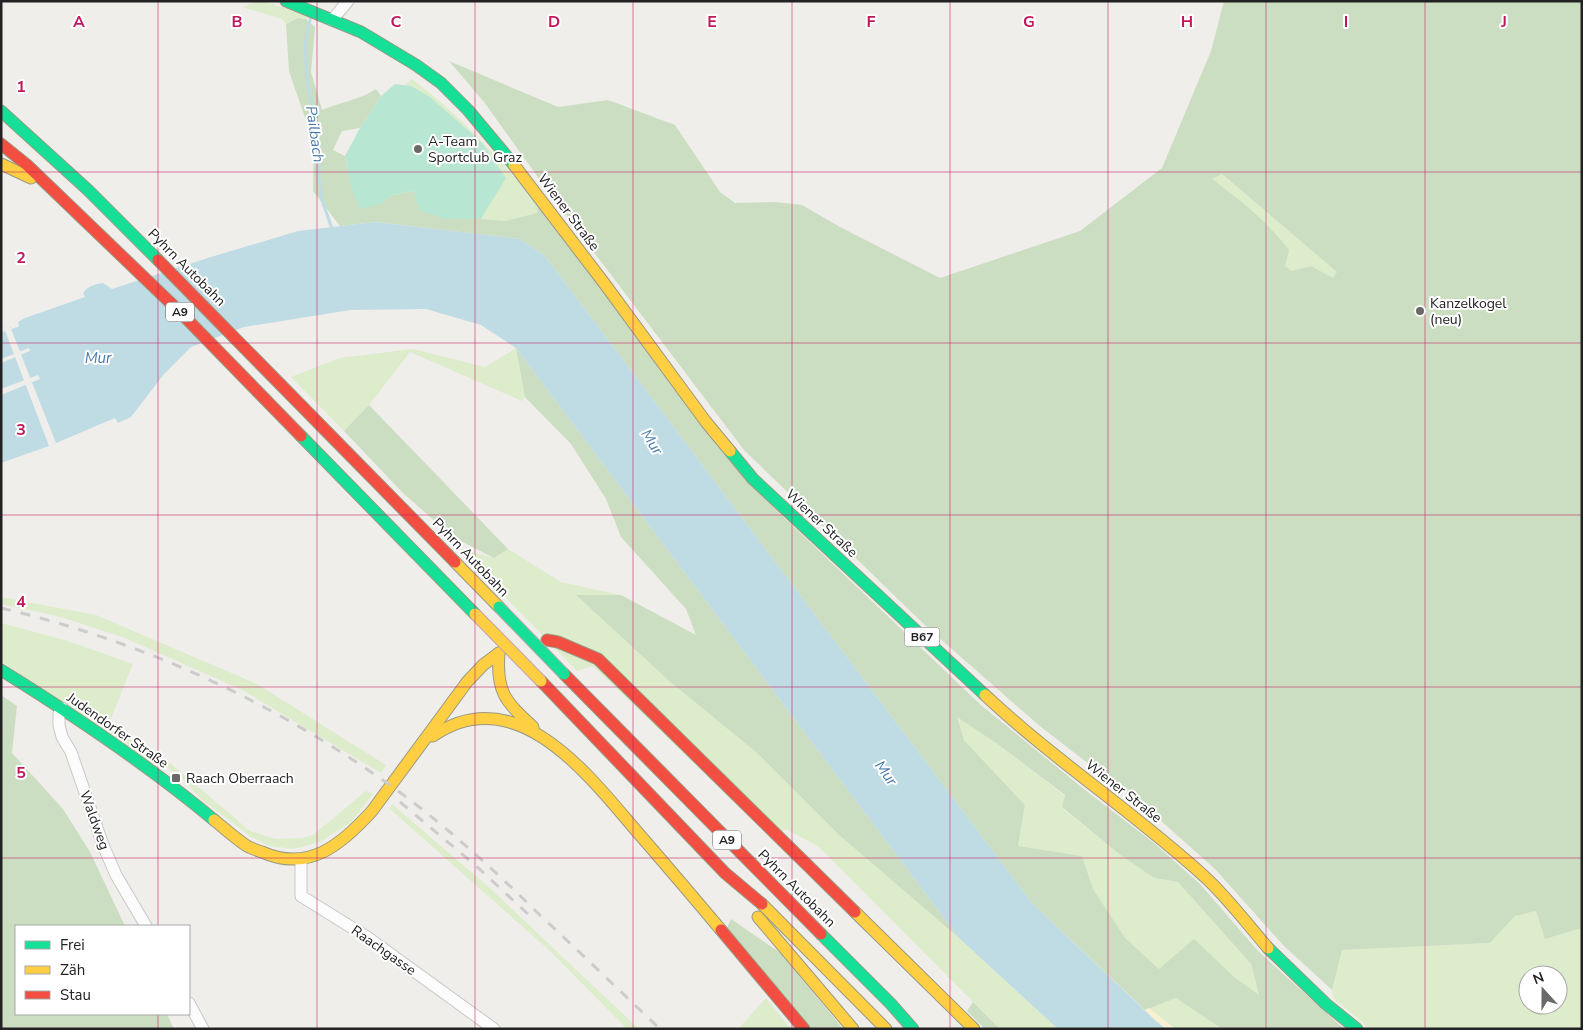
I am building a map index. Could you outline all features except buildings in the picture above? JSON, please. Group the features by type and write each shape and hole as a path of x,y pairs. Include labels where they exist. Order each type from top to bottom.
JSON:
{"main road":[{"name":"Wiener Straße","path":"286,1 361,32 416,65 441,83 468,110 539,197 706,422 753,479 1012,721 1143,825 1206,878 1272,953 1326,1004 1357,1029"},
{"path":"1,102 17,124"},
{"name":"Pyhrn Autobahn","path":"1,111 88,190 329,432 499,608 891,1004 913,1029"},
{"name":"A9","path":"1,144 28,165 180,312 541,681 725,873 764,906 886,1029"},
{"path":"1,164 22,173 57,195"},
{"path":"547,640 558,642 598,659 974,1029"},
{"name":"Judendorfer Straße","path":"1,670 62,708 168,782 245,845 271,857 306,858 340,844 351,835 371,815 461,690 481,666 499,653 498,680 506,700 547,740"},
{"path":"422,745 450,725 461,721 486,717 511,722 547,740 607,798 704,908 804,1029"},
{"path":"725,873 756,914 852,1029"},
{"path":"891,1004 922,1029"}],"street":[{"path":"332,20 348,1"},
{"name":"Waldweg","path":"62,708 59,714 62,737 71,752 103,845 116,875 145,925"},
{"name":"Raachgasse","path":"306,858 301,896 367,937 494,1029"},
{"path":"190,1005 202,1029"}],"green space":[{"path":"258,1 320,19 298,18 286,24 282,19 242,7"},
{"path":"1224,1 1582,1 1582,928 1545,939 1536,911 1515,916 1490,943 1342,950 1332,990 1283,945 1215,869 1150,811 1041,727 929,629 744,450 555,201 484,102 449,61 558,107 608,100 675,125 720,192 735,203 775,202 802,205 840,227 940,278 1080,231 1162,168 1211,51","holes":["1222,174 1337,272 1333,278 1311,266 1291,271 1285,266 1289,250 1281,240 1253,212 1212,179"]},
{"path":"298,18 306,19 315,27 311,72 322,110 363,96 376,89 381,96 360,128 342,131 333,150 345,156 347,168 381,204 392,195 413,191 446,219 505,221 537,213 538,205 774,508 982,706 1085,790 1154,843 1200,884 1258,951 1344,1029 1222,1029 1176,998 1145,1010 1032,903 545,256 520,239 375,222 340,226 313,191 314,144 289,71 286,24","holes":["957,717 996,743 1065,795 1062,807 1119,854 1154,878 1178,882 1251,964 1259,995 1234,977 1194,939 1159,969 1125,938 1093,889 1082,856 1018,846 1025,805 964,740"]},
{"path":"412,79 447,107 494,154 538,205 537,213 505,221 481,219 506,177 411,86 405,85"},
{"name":"A-Team Sportclub Graz","path":"395,84 411,86 430,97 481,142 506,178 481,219 446,219 419,210 413,191 392,195 381,204 360,209 351,186 345,156 360,128 381,96"},
{"path":"1222,174 1337,272 1333,279 1311,266 1291,271 1284,266 1212,179"},
{"path":"516,348 525,397 522,401 410,352 369,405 344,431 291,377 340,358 413,349 485,367"},
{"path":"516,348 959,938 838,834 757,753 668,680 576,595 621,595 696,635 686,609 621,537 606,499 571,444 525,397"},
{"path":"369,405 508,549 494,558 453,537 403,493 344,431"},
{"path":"458,548 494,558 508,549 561,582 621,595 577,596 668,680 757,753 838,834 959,938 1058,1029 1000,1029 819,847 786,829 772,838 593,666 577,671"},
{"path":"1,597 96,615 257,684 386,765 381,773 242,690 125,638 61,617 1,604"},
{"path":"1,623 65,640 133,664 108,726 170,763 250,831 276,839 302,838 313,835 366,791 373,794 352,821 320,842 294,849 269,846 250,836 201,799 183,779 168,768 154,765 1,661"},
{"path":"1,695 17,706 12,753 63,809 90,852 125,925 15,925 15,1015 167,1015 174,1029 1,1029"},
{"path":"957,716 996,743 1065,796 1062,808 1119,854 1154,878 1178,882 1251,964 1259,996 1234,977 1159,969 1125,939 1093,889 1082,856 1018,846 1025,805 964,740"},
{"path":"392,804 492,890 639,1029 627,1029 550,951 390,809"},
{"path":"1536,911 1545,939 1582,928 1582,1029 1368,1029 1333,998 1332,990 1342,950 1490,943 1515,916"},
{"path":"731,919 782,954 843,1029 812,1029 727,928"},
{"path":"766,998 791,1029 738,1029"},
{"path":"1176,998 1222,1029 1177,1029 1149,1008"},
{"path":"973,1002 1000,1029 985,1029 967,1011"}],"sand":[{"path":"1149,1008 1177,1029 1172,1029 1159,1023 1145,1010"}],"water":[{"name":"Mur","path":"375,222 520,239 545,256 1032,903 1166,1029 1058,1029 959,938 516,348 481,325 426,309 350,310 244,327 191,347 164,374 131,417 118,423 115,418 49,446 1,463 1,395 40,379 38,375 1,389 1,363 30,351 29,348 1,359 1,333 5,331 4,328 10,326 12,329 19,326 18,322 25,318 85,297 83,293 94,285 103,283 112,289 298,231"}],"pier":[{"path":"10,326 56,443 49,446 4,328"}],"waterway":[{"name":"Pailbach","path":"311,16 305,43 307,80 319,145 319,177 322,200 332,229"}],"railway":[{"path":"1,608 100,636 195,673 241,695 330,745 397,790 462,843 504,880 660,1029"},
{"path":"400,802 474,864 530,916"}],"traffic: fast":[{"path":"286,1 361,32 416,65 441,83 468,110 514,165"},
{"path":"1,111 88,190 158,260"},
{"path":"301,436 475,614"},
{"path":"730,451 753,479 985,695"},
{"path":"499,607 564,674"},
{"path":"1,670 110,741 163,779 214,820"},
{"path":"821,934 891,1004 913,1029"},
{"path":"1268,948 1326,1004 1357,1029"}],"traffic: slow":[{"path":"1,164 31,178"},
{"path":"514,165 706,422 730,451"},
{"path":"455,562 499,607"},
{"path":"475,614 541,681"},
{"path":"499,653 499,677 504,695 515,710 533,727"},
{"path":"214,820 248,847 279,858 295,859 310,857 323,852 349,834 372,811 467,682 483,665 499,653"},
{"path":"985,695 1011,719 1151,831 1205,877 1268,948"},
{"path":"433,736 464,721 494,719 522,726 549,742 598,786 721,930"},
{"path":"762,904 886,1029"},
{"path":"855,912 974,1029"},
{"path":"758,917 853,1029"}],"traffic: jam":[{"path":"1,144 27,165 180,312 301,436"},
{"path":"158,260 455,562"},
{"path":"547,640 558,642 598,659 855,912"},
{"path":"564,674 821,934"},
{"path":"541,681 725,873 762,904"},
{"path":"721,930 804,1029"}],"place":[{"name":"A-Team Sportclub Graz","path":"418,149"},
{"name":"Kanzelkogel (neu)","path":"1420,311"},
{"name":"Raach Oberraach","path":"176,778"}]}
